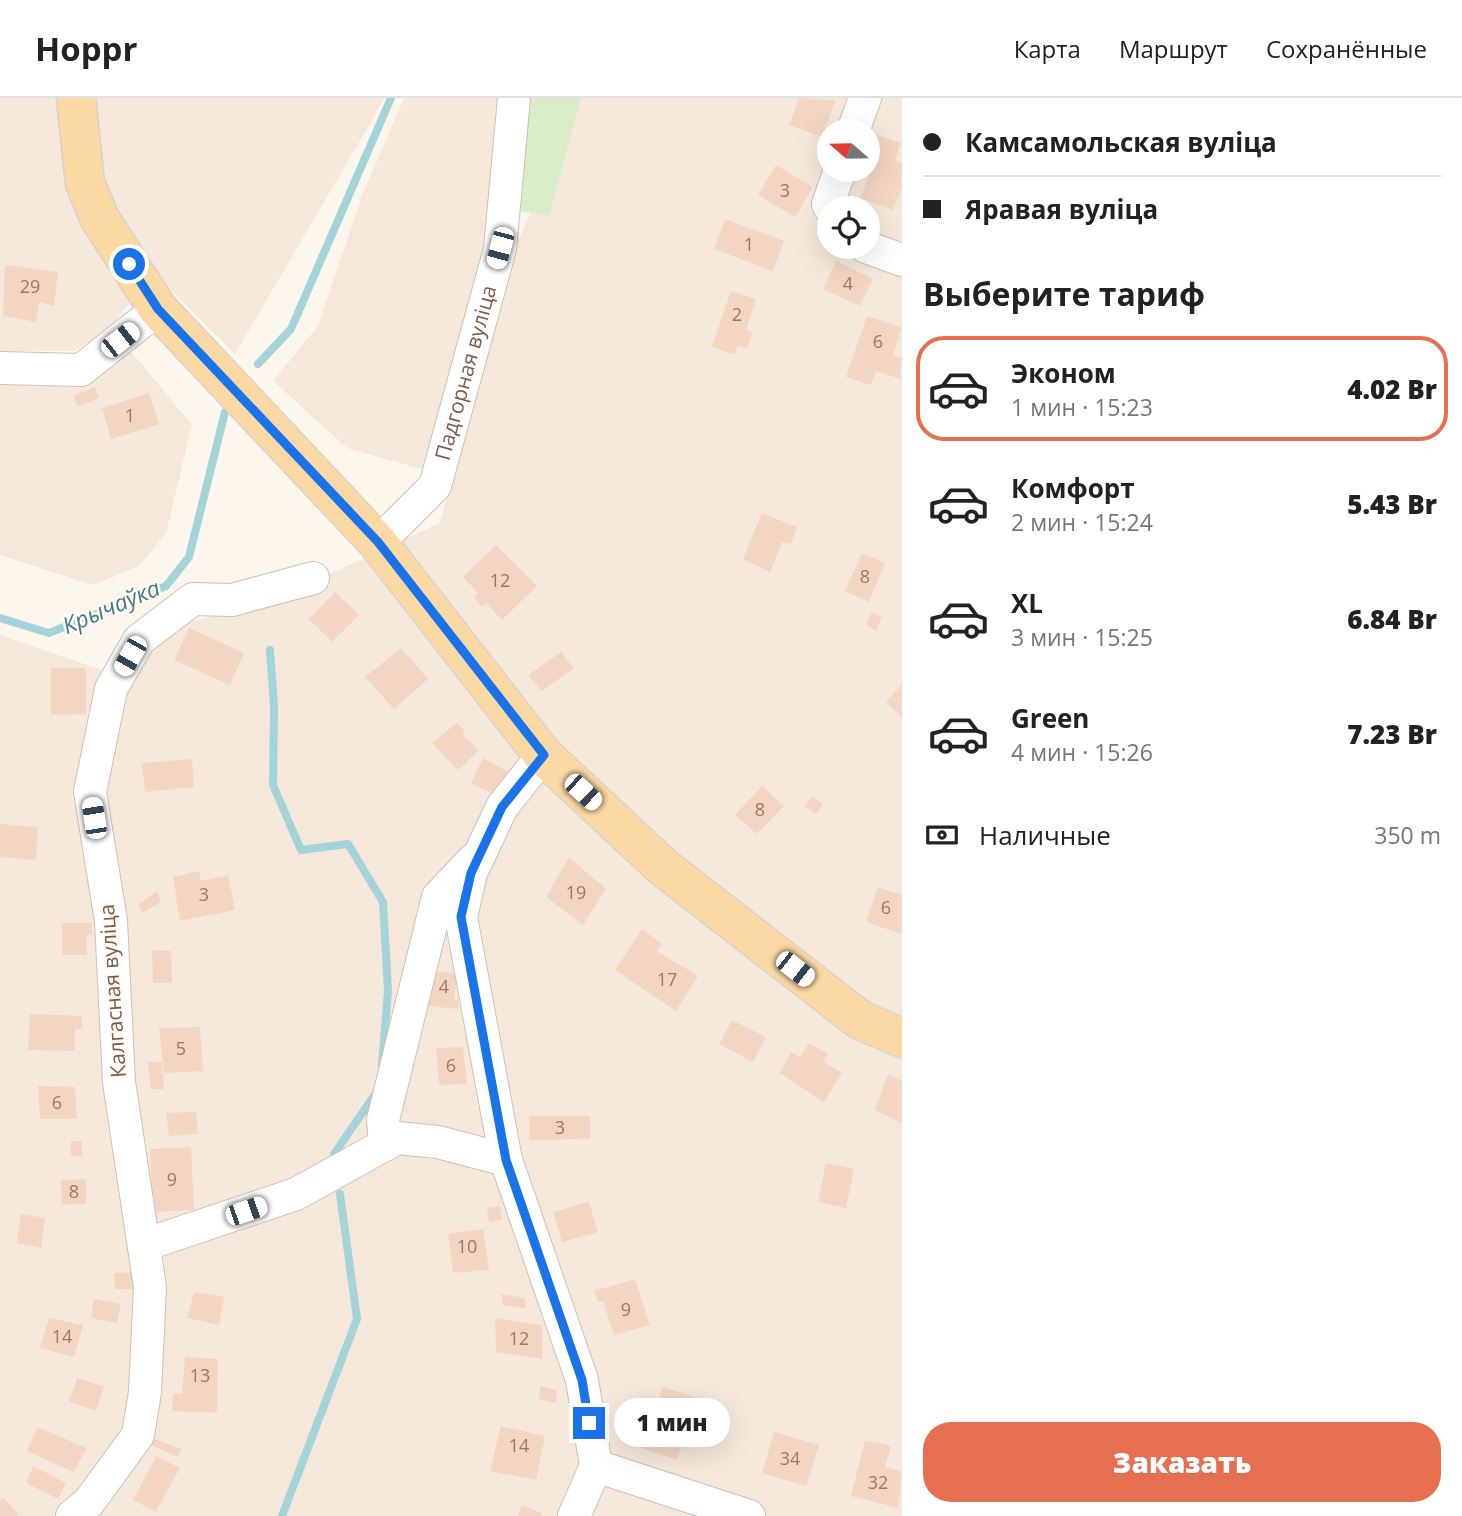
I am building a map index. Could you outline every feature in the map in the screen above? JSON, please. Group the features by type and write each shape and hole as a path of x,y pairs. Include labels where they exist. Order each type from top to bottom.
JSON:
{"main road":[{"path":"76,98 85,183 100,219 158,309 378,542 544,755 663,867 860,1020 902,1038"}],"street":[{"name":"Падгорная вуліца","path":"378,542 435,486 500,248 514,98"},
{"path":"857,119 865,98"},
{"path":"880,252 902,260"},
{"path":"0,368 81,370 158,309"},
{"name":"Калгасная вуліца","path":"72,1516 89,1502 138,1435 145,1392 150,1287 120,1082 111,921 90,792 111,689 139,640 193,599 232,600 313,578"},
{"path":"544,755 502,807 471,873 461,917 506,1160 582,1380 596,1466 574,1516"},
{"path":"385,1145 383,1120 438,897 481,851"},
{"path":"144,1245 296,1194 397,1138 438,1142 506,1160"},
{"path":"596,1466 749,1516"}],"shaded area":[{"path":"0,98 385,98 235,354 153,273 110,328 74,351 0,351"},
{"path":"404,98 501,98 486,249 428,471 347,448 273,381 318,326 363,193"},
{"path":"579,98 902,98 902,1516 0,1516 0,635 125,678 165,627 263,605 440,523 509,263"},
{"path":"130,350 192,425 166,533 139,566 93,585 0,555 0,382 30,387 84,380"}],"green space":[{"path":"528,98 581,98 549,216 521,211"}],"building":[{"path":"799,98 836,100 829,119 817,119 817,135 789,125"},
{"path":"880,136 901,143 895,160 902,163 902,187 893,210 880,205 880,196 861,196 867,182 880,182"},
{"path":"776,165 813,187 795,217 758,195"},
{"path":"725,219 784,241 773,271 714,249"},
{"path":"836,261 873,279 860,306 823,289"},
{"path":"5,265 58,272 54,306 39,302 36,322 3,316"},
{"path":"731,291 756,299 746,330 753,332 747,349 738,345 735,355 712,347"},
{"path":"867,316 902,328 893,355 902,358 900,379 876,371 871,385 846,377"},
{"path":"95,387 99,398 78,407 73,396"},
{"path":"149,393 159,424 111,439 102,408"},
{"path":"762,513 797,527 791,544 782,542 770,572 743,559"},
{"path":"496,545 537,586 502,620 486,603 482,607 474,597 478,593 463,577"},
{"path":"862,553 885,563 869,602 845,591"},
{"path":"335,592 359,615 332,642 309,619"},
{"path":"872,612 882,617 876,631 866,625"},
{"path":"189,628 244,653 230,685 174,660"},
{"path":"401,648 428,679 394,709 365,677"},
{"path":"561,652 574,668 542,691 528,675"},
{"path":"51,668 86,668 86,714 51,715"},
{"path":"902,684 902,717 886,702"},
{"path":"457,723 465,730 462,734 479,750 458,770 432,743"},
{"path":"483,758 508,772 497,796 471,783"},
{"path":"192,759 194,787 145,792 142,763"},
{"path":"762,786 784,806 757,834 735,815"},
{"path":"813,796 823,804 816,814 805,806"},
{"path":"0,824 38,827 36,860 0,857"},
{"path":"569,857 606,889 583,925 546,897"},
{"path":"199,871 201,881 228,875 235,910 180,921 173,877"},
{"path":"878,887 902,895 902,934 866,922"},
{"path":"157,891 161,902 142,913 138,905"},
{"path":"62,923 92,923 92,935 87,935 87,955 62,955"},
{"path":"642,929 662,944 657,951 698,976 676,1011 615,970"},
{"path":"152,950 171,951 172,983 153,983"},
{"path":"436,971 458,974 454,1000 458,1000 458,1009 428,1006"},
{"path":"30,1014 82,1016 82,1029 75,1029 75,1051 28,1050"},
{"path":"732,1020 766,1037 753,1062 719,1044"},
{"path":"200,1027 203,1071 164,1073 159,1028"},
{"path":"809,1043 828,1054 824,1062 842,1073 824,1102 780,1073 791,1052 800,1057"},
{"path":"463,1047 467,1084 439,1085 436,1048"},
{"path":"148,1062 162,1062 164,1089 151,1089"},
{"path":"888,1074 902,1081 902,1123 875,1110"},
{"path":"38,1086 75,1087 77,1119 40,1119"},
{"path":"196,1112 198,1134 169,1136 166,1113"},
{"path":"529,1116 590,1116 590,1139 529,1140"},
{"path":"71,1141 82,1141 82,1157 71,1156"},
{"path":"191,1147 194,1210 153,1212 150,1149"},
{"path":"826,1163 854,1169 846,1208 818,1202"},
{"path":"86,1179 86,1204 62,1205 61,1180"},
{"path":"589,1202 598,1232 562,1242 553,1212"},
{"path":"500,1206 502,1220 489,1222 487,1208"},
{"path":"21,1214 45,1218 41,1248 17,1243"},
{"path":"483,1229 489,1270 453,1273 448,1234"},
{"path":"137,1272 138,1289 115,1289 114,1273"},
{"path":"635,1279 650,1325 614,1335 603,1301 598,1302 594,1291"},
{"path":"194,1292 224,1297 219,1325 187,1318"},
{"path":"501,1294 525,1298 526,1309 503,1305"},
{"path":"94,1299 121,1304 117,1323 91,1318"},
{"path":"49,1318 83,1325 74,1357 40,1348"},
{"path":"495,1318 542,1325 542,1359 496,1352"},
{"path":"185,1357 218,1359 217,1413 172,1411 173,1393 182,1394"},
{"path":"77,1378 104,1387 96,1411 69,1402"},
{"path":"540,1386 557,1390 556,1403 539,1399"},
{"path":"663,1387 698,1398 677,1460 625,1442 634,1416 652,1421"},
{"path":"501,1426 545,1436 536,1480 490,1471"},
{"path":"37,1427 87,1448 73,1472 27,1451"},
{"path":"774,1432 819,1445 806,1486 762,1473"},
{"path":"153,1438 181,1449 178,1457 151,1445"},
{"path":"865,1440 891,1446 885,1467 902,1472 898,1508 851,1496"},
{"path":"156,1456 180,1468 156,1512 133,1500"},
{"path":"33,1466 66,1483 58,1499 26,1483"},
{"path":"3,1497 20,1516 0,1516 0,1500"},
{"path":"522,1505 542,1513 541,1516 518,1516"}],"waterway":[{"name":"Крычаўка","path":"258,364 291,329 391,98"},
{"name":"Крычаўка","path":"0,618 49,633 166,586 189,557 225,412"},
{"path":"270,650 274,706 273,785 301,850 348,844 383,902 388,991 382,1064"},
{"path":"334,1154 376,1093"},
{"path":"282,1516 357,1319 340,1194"}],"route":[{"path":"129,264 158,309 378,542 544,755 502,807 471,873 461,917 506,1160 582,1380 589,1423"}]}
